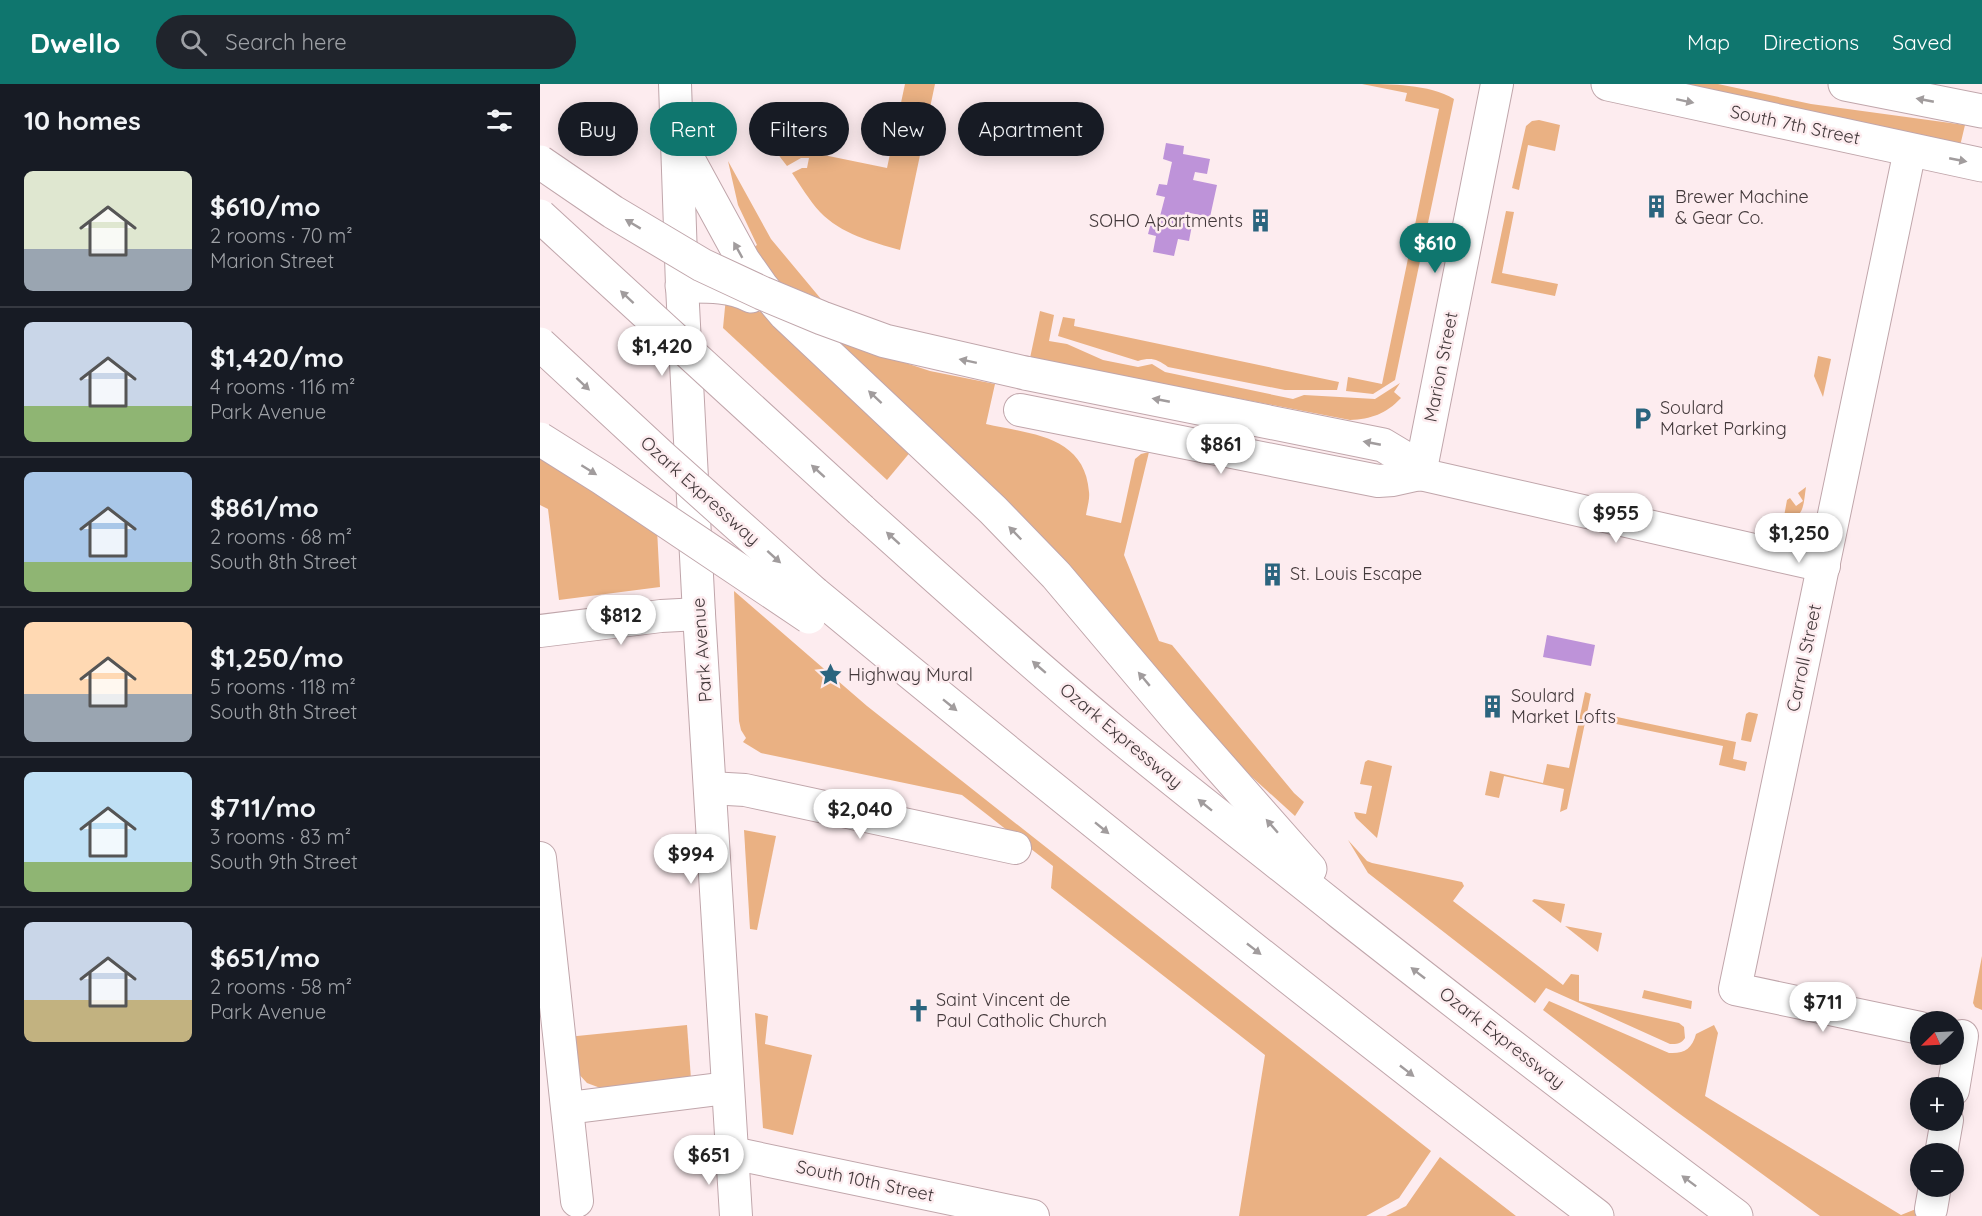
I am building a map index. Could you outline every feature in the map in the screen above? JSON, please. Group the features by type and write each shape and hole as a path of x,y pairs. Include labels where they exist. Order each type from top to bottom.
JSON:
{"main road":[{"name":"South 7th Street","path":"1608,84 1982,165"},
{"path":"1845,84 1982,111"},
{"path":"686,156 743,260 785,314 993,510 1056,575 1176,717 1366,933"},
{"path":"540,162 613,212 693,260 762,293 822,318 885,340 1025,373 1383,445 1408,460 1420,474"},
{"name":"Ozark Expressway","path":"540,216 861,510 1112,730 1366,933 1620,1130 1736,1216"},
{"path":"682,286 725,287 741,291 785,314"},
{"name":"Ozark Expressway","path":"540,345 662,457 812,605 905,668 1402,1067 1597,1216"},
{"path":"540,439 812,605"}],"street":[{"name":"Park Avenue","path":"675,84 676,102"},
{"name":"Marion Street","path":"1420,474 1497,84"},
{"name":"Carroll Street","path":"1910,150 1735,989 1910,1026"},
{"name":"Park Avenue","path":"678,156 699,614 736,1216"},
{"path":"1020,410 1378,481 1420,474 1824,566"},
{"path":"540,631 661,616 699,614"},
{"path":"710,788 745,790 1015,848"},
{"path":"540,858 577,1201"},
{"path":"1956,1077 1966,1037"},
{"path":"568,1108 727,1088"},
{"name":"South 10th Street","path":"732,1153 1033,1216"}],"shaded area":[{"path":"905,84 935,84 931,102 901,102"},
{"path":"1362,84 1421,88 1433,90 1454,99 1395,380 1373,394 1346,391 1348,377 1382,384 1439,109 1405,101 1407,93"},
{"path":"1667,84 1718,84 1811,104 1965,125 1960,146 1941,139 1930,139"},
{"path":"1539,120 1560,125 1555,151 1528,145 1519,190 1512,188 1526,126 1532,121"},
{"path":"1166,143 1184,146 1183,154 1210,159 1207,174 1195,172 1193,180 1217,185 1210,217 1185,212 1183,223 1192,225 1189,241 1178,239 1174,256 1153,252 1156,236 1148,234 1152,219 1159,220 1165,197 1156,195 1159,184 1167,185 1172,162 1163,159"},
{"path":"779,156 828,156 887,168 890,156 920,156 900,250 847,232 828,220 812,203 792,173 807,168 809,158 801,158 787,166"},
{"path":"728,161 771,239 821,299 769,278 750,250 757,245 738,205"},
{"path":"1506,211 1514,212 1502,273 1558,284 1555,296 1491,283"},
{"path":"726,297 765,314 912,450 887,480 723,328"},
{"path":"1040,311 1054,315 1049,341 1067,344 1103,360 1138,367 1152,364 1165,372 1293,399 1304,395 1375,399 1400,383 1394,392 1401,398 1378,415 1350,420 1030,358"},
{"path":"1063,317 1075,319 1074,326 1339,382 1337,390 1285,390 1168,367 1154,360 1138,361 1058,336"},
{"path":"833,339 930,371 995,384 986,424 1036,435 1066,448 1077,459 1085,473 1089,495 1086,515 1121,523 1135,459 1149,452 1124,555 1159,641 1172,645 1294,793 1304,802 1295,816 1220,748"},
{"path":"1818,356 1831,359 1823,397 1814,376"},
{"path":"540,455 657,529 660,587 559,600 548,509 540,505"},
{"path":"1806,487 1802,510 1795,518 1783,522 1787,500 1790,498 1796,506 1803,501 1798,493"},
{"path":"734,591 867,706 1431,1151 1399,1198 1366,1216 1239,1216 1265,1055 1051,888 1053,866 962,795 761,753 743,742 746,738 739,721"},
{"path":"1547,635 1595,645 1591,666 1543,657"},
{"path":"1585,692 1591,694 1567,809 1560,812 1564,789 1504,776 1499,798 1485,795 1490,771 1543,783 1547,764 1569,768"},
{"path":"1749,712 1758,714 1751,742 1741,740 1746,714"},
{"path":"1598,713 1736,742 1733,759 1747,762 1745,771 1719,765 1723,746 1597,720"},
{"path":"1368,760 1392,766 1377,838 1356,818 1354,812 1366,814 1372,786 1360,784 1365,762"},
{"path":"744,830 776,836 757,930 750,929"},
{"path":"1348,840 1367,861 1372,863 1462,882 1464,886 1453,901 1563,985 1571,974 1579,975 1579,1001 1679,1023 1684,1027 1685,1038 1679,1043 1670,1044 1546,988 1535,1003 1368,873"},
{"path":"1534,899 1565,904 1561,923 1532,901"},
{"path":"1565,926 1602,933 1598,952"},
{"path":"1982,956 1982,1010 1975,1007 1973,1003"},
{"path":"1644,990 1692,1001 1691,1009 1642,998"},
{"path":"1549,1001 1669,1053 1687,1050 1696,1034 1714,1025 1718,1033 1705,1096 1901,1215 1916,1209 1942,1216 1820,1216 1673,1109 1543,1010"},
{"path":"755,1013 768,1016 765,1044 812,1055 793,1135 763,1128"},
{"path":"687,1025 691,1079 603,1089 587,1083 576,1071 567,1037"},
{"path":"1440,1157 1516,1216 1386,1216 1406,1206"}],"place":[{"name":"Brewer Machine & Gear Co.","path":"1657,207"},
{"name":"SOHO Apartments","path":"1261,221"},
{"name":"Soulard Market Parking","path":"1642,418"},
{"name":"St. Louis Escape","path":"1272,574"},
{"name":"Highway Mural","path":"830,675"},
{"name":"Soulard Market Lofts","path":"1493,706"},
{"name":"Saint Vincent de Paul Catholic Church","path":"918,1010"}]}
